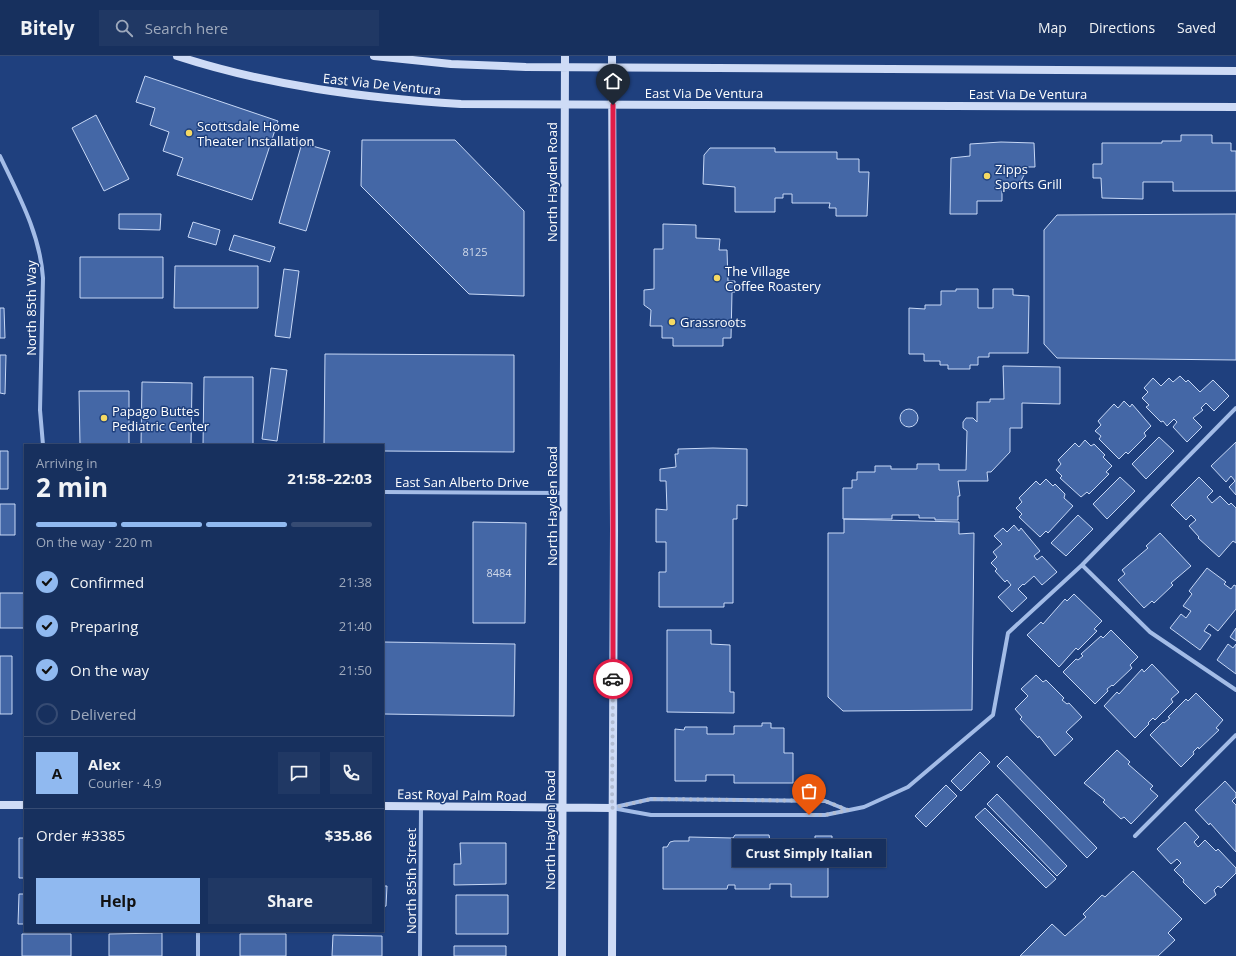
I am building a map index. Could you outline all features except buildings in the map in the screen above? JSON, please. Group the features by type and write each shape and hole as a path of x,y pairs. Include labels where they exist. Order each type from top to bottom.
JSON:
{"main road":[{"name":"East Via De Ventura","path":"177,56 235,72 350,95 460,104 1236,107"},
{"name":"East Via De Ventura","path":"374,56 451,64 565,66 1236,71"},
{"name":"North Hayden Road","path":"562,956 565,492 565,56"},
{"path":"612,56 614,538 612,956"},
{"path":"0,805 24,805"},
{"name":"East Royal Palm Road","path":"384,806 612,808"}],"street":[{"name":"North 85th Way","path":"0,156 34,230 42,258 43,278 40,410 43,444"},
{"path":"848,810 864,807 908,787 993,715 1008,632 1082,565 1236,408"},
{"name":"East San Alberto Drive","path":"384,492 565,492"},
{"path":"1082,565 1150,632 1236,690"},
{"path":"1135,836 1236,735"},
{"name":"East Royal Palm Road","path":"612,808 638,800 667,799 825,801 848,810"},
{"name":"North 85th Street","path":"420,956 421,807"},
{"name":"East Royal Palm Road","path":"612,808 651,815 825,815 848,810"},
{"path":"198,932 198,956"}],"way so far":[{"path":"613,679 612,808 638,800 667,799 825,801 848,810 825,815 809,815"}],"place":[{"name":"Scottsdale Home Theater Installation","path":"189,133"},
{"name":"Zipps Sports Grill","path":"987,176"},
{"name":"The Village Coffee Roastery","path":"717,278"},
{"name":"Grassroots","path":"672,322"},
{"name":"Papago Buttes Pediatric Center","path":"104,418"},
{"name":"Crust Simply Italian","path":"809,815"}],"route":[{"path":"613,105 613,679"}]}
